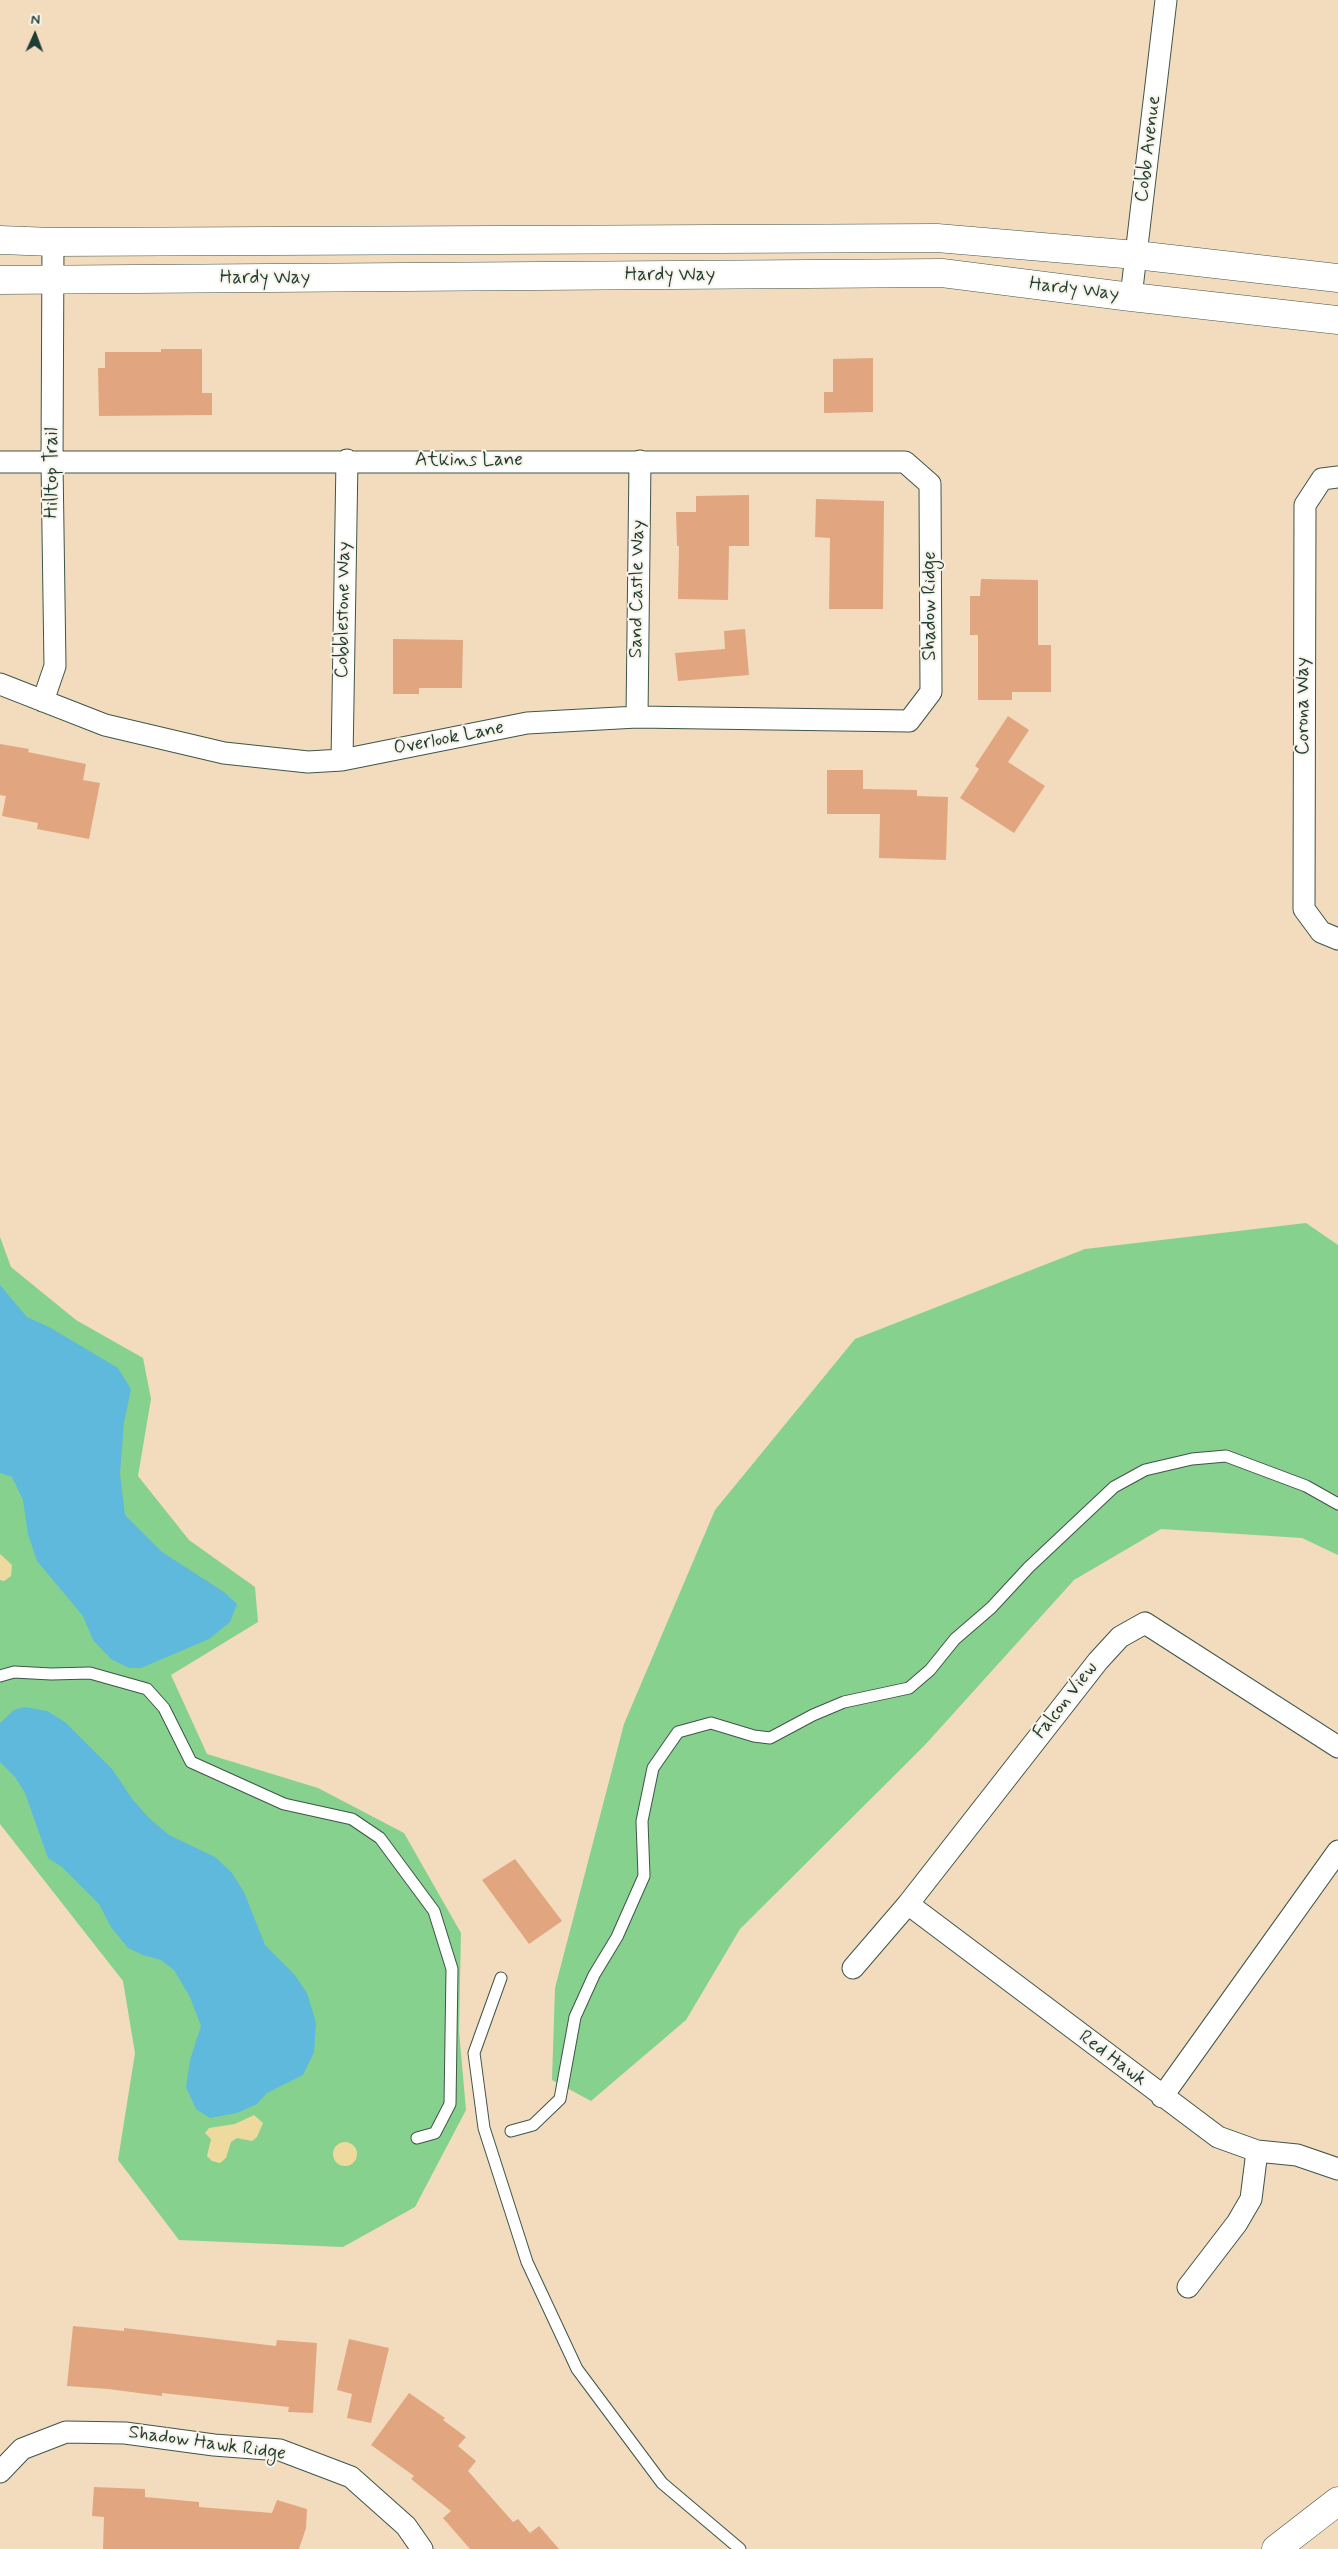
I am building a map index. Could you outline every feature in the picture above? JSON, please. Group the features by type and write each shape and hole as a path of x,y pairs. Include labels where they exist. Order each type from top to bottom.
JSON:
{"main road":[{"name":"Hardy Way","path":"0,240 52,242 937,238 1136,255 1338,278"},
{"name":"Hardy Way","path":"0,280 942,273 1131,297 1338,320"},
{"path":"1276,2549 1338,2501"}],"street":[{"name":"Cobb Avenue","path":"1131,297 1166,0"},
{"name":"Hilltop Trail","path":"42,701 55,666 52,463 52,242"},
{"name":"Atkins Lane","path":"0,462 346,460 905,462 930,484"},
{"name":"Cobblestone Way","path":"342,760 346,460"},
{"name":"Sand Castle Way","path":"637,717 640,461"},
{"name":"Corona Way","path":"1329,936 1304,909 1304,889 1305,505 1330,478"},
{"name":"Shadow Ridge","path":"909,720 931,692 930,484"},
{"name":"Overlook Lane","path":"0,684 105,725 224,753 308,762 342,760 527,723 637,717 909,720"},
{"name":"Falcon View","path":"854,1968 908,1904 1098,1661 1120,1637 1145,1623 1338,1747"},
{"path":"1162,2097 1338,1851"},
{"name":"Red Hawk","path":"908,1904 1162,2097 1218,2137 1257,2151 1297,2155 1338,2168"},
{"path":"1188,2287 1238,2223 1251,2199 1257,2151"},
{"name":"Shadow Hawk Ridge","path":"0,2472 22,2449 66,2432 125,2433 214,2445 280,2450 350,2477 406,2526 422,2549"}],"lane":[{"path":"510,2131 533,2125 560,2099 574,2017 594,1975 617,1937 644,1876 642,1821 653,1768 678,1732 712,1722 754,1736 770,1738 813,1715 844,1702 909,1688 930,1670 955,1639 991,1608 1029,1567 1114,1486 1145,1470 1192,1459 1226,1456 1306,1486 1338,1504"},
{"path":"0,1676 14,1672 51,1674 90,1673 147,1688 164,1708 176,1737 190,1762 284,1804 352,1819 380,1838 434,1911 452,1968 450,2104 435,2133 417,2138"},
{"path":"501,1978 474,2053 484,2128 527,2262 577,2370 662,2483 740,2549"}],"green space":[{"path":"1306,1223 1338,1245 1338,1555 1302,1538 1161,1529 1074,1580 924,1746 740,1929 686,2020 591,2101 552,2080 555,1988 624,1724 715,1510 855,1339 1085,1249"},
{"path":"0,1237 11,1267 76,1320 143,1358 151,1399 138,1476 189,1540 255,1587 258,1622 171,1675 207,1754 318,1788 404,1833 461,1933 459,2031 466,2110 415,2207 343,2247 179,2240 118,2160 135,2053 123,1981 0,1824"}],"sand":[{"path":"0,1554 12,1565 11,1576 4,1581 0,1580"},
{"path":"254,2115 263,2123 257,2137 252,2141 237,2138 231,2142 226,2158 220,2163 212,2161 207,2156 211,2139 205,2133 209,2128 235,2124"},
{"path":"345,2142 354,2145 357,2154 354,2163 345,2166 336,2163 333,2154 336,2145"}],"water":[{"path":"0,1285 27,1317 49,1327 118,1368 131,1389 124,1423 120,1474 125,1515 162,1552 224,1592 237,1604 230,1622 209,1639 141,1668 129,1668 111,1659 93,1640 83,1616 37,1561 28,1534 23,1500 12,1477 0,1473"},
{"path":"24,1707 47,1711 65,1722 112,1769 133,1800 149,1818 169,1835 215,1857 232,1873 244,1892 265,1945 294,1974 307,1993 316,2023 314,2052 303,2075 267,2093 257,2104 237,2113 210,2118 196,2109 186,2087 190,2060 201,2026 190,1997 174,1970 161,1960 128,1948 111,1927 99,1904 62,1867 48,1858 25,1793 15,1777 0,1762 0,1723 14,1710"}],"building":[{"path":"161,349 202,349 202,393 212,393 212,415 99,416 98,368 105,368 105,352 161,352"},
{"path":"873,358 873,412 824,413 824,392 833,392 833,359"},
{"path":"749,495 749,546 729,546 728,600 678,599 679,546 677,546 676,512 696,512 696,496"},
{"path":"816,499 884,501 883,609 829,609 830,538 815,537"},
{"path":"981,579 1038,580 1038,645 1051,645 1051,692 1012,692 1012,700 978,700 978,635 970,635 970,596 980,596"},
{"path":"745,629 749,675 678,681 675,653 725,649 724,631"},
{"path":"393,639 463,640 462,688 419,688 419,694 393,694"},
{"path":"1008,716 1029,730 1008,762 1045,786 1014,833 960,798 979,769 975,766"},
{"path":"0,744 29,749 28,752 86,764 83,780 100,783 89,839 37,829 38,823 2,816 6,796 0,795"},
{"path":"827,770 863,770 863,789 917,790 917,796 948,797 946,860 879,858 880,814 827,814"},
{"path":"515,1859 562,1921 529,1944 482,1880"},
{"path":"73,2326 124,2331 124,2328 276,2346 277,2340 317,2343 313,2413 288,2412 289,2407 162,2393 162,2396 67,2386"},
{"path":"349,2339 389,2348 371,2423 347,2418 352,2394 337,2390"},
{"path":"409,2393 445,2418 443,2420 466,2437 458,2446 476,2461 468,2471 513,2522 518,2519 530,2533 539,2526 559,2549 470,2549 443,2518 451,2511 411,2479 414,2476 371,2445"},
{"path":"94,2487 145,2489 145,2497 199,2502 199,2507 272,2513 277,2500 307,2509 306,2528 299,2549 103,2549 104,2517 92,2516"}]}
